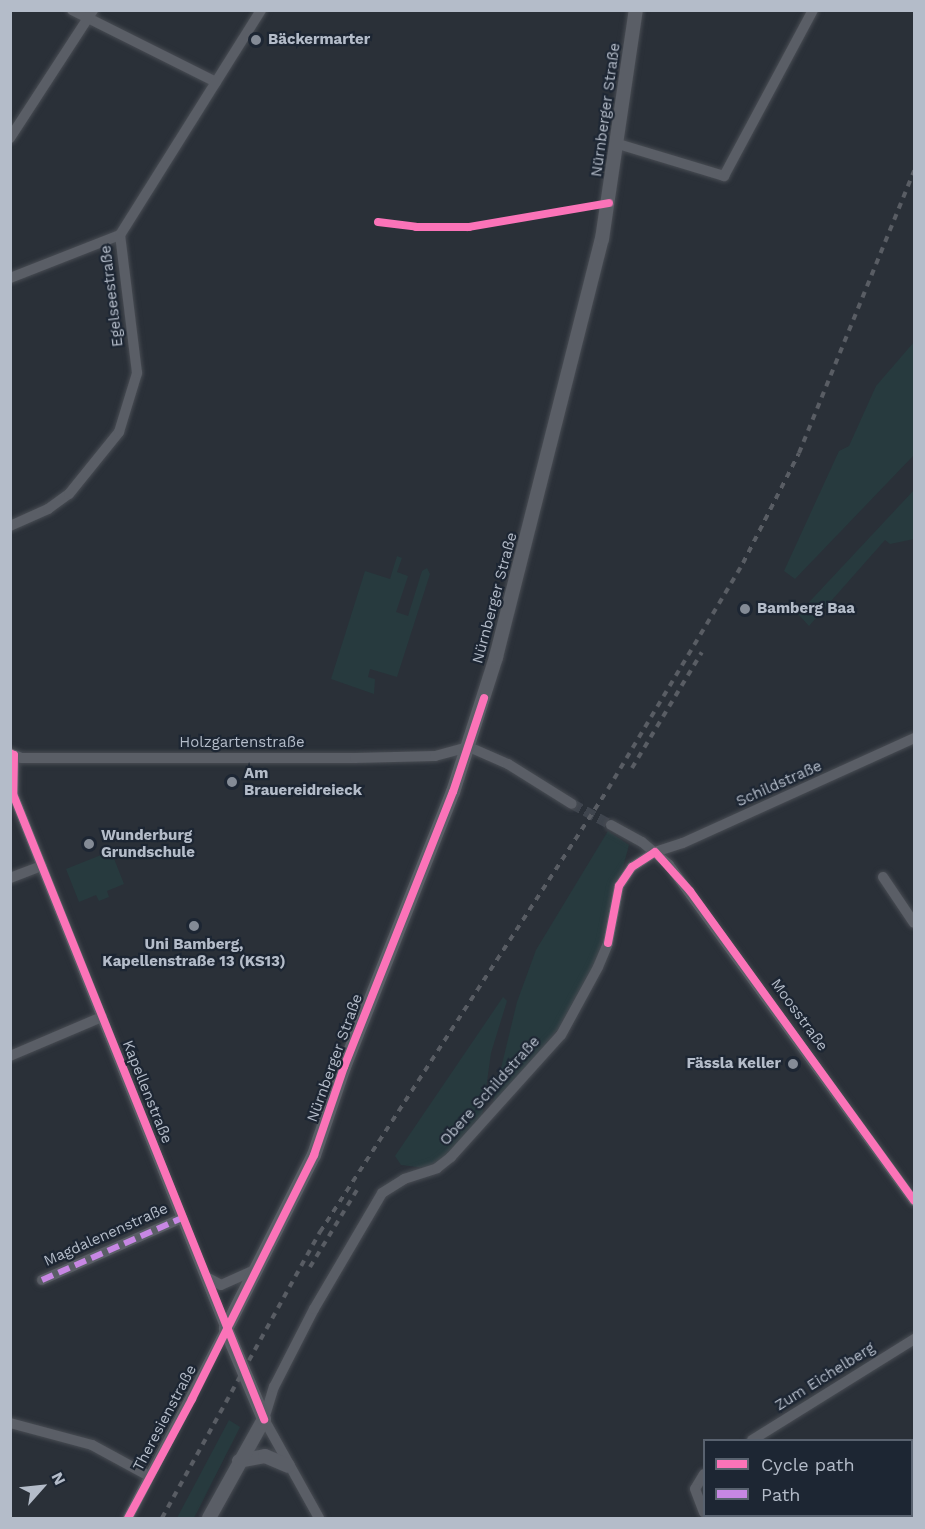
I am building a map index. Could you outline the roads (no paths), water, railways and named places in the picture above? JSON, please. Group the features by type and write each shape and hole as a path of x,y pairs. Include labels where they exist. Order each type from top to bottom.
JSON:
{"street":[{"path":"72,10 90,15 216,82"},
{"name":"Egelseestraße","path":"10,526 48,509 69,494 114,440 128,408 137,373 120,235 261,10"},
{"name":"Nürnberger Straße","path":"226,1329 314,1155 344,1066 469,747 545,475 602,239 618,144 636,10"},
{"path":"618,144 724,176 813,10"},
{"path":"10,138 90,15"},
{"path":"10,278 120,235"},
{"name":"Schildstraße","path":"655,852 684,843 915,738"},
{"path":"469,747 508,764 572,804"},
{"name":"Holzgartenstraße","path":"12,754 376,758 435,756 469,747"},
{"name":"Kapellenstraße","path":"12,754 13,794 226,1329"},
{"name":"Moosstraße","path":"611,825 655,852 690,891 915,1201"},
{"name":"Obere Schildstraße","path":"264,1419 274,1387 314,1309 382,1194 404,1179 437,1168 464,1143 575,1015 608,943 624,877 655,852"},
{"path":"10,878 42,866"},
{"path":"883,877 915,923"},
{"path":"10,1056 102,1017"},
{"name":"Magdalenenstraße","path":"42,1281 182,1218"},
{"path":"206,1277 221,1285 257,1269"},
{"path":"226,1329 264,1419 288,1466 319,1518"},
{"name":"Theresienstraße","path":"128,1518 226,1329"},
{"name":"Zum Eichelberg","path":"754,1439 915,1339"},
{"path":"209,1518 264,1419"},
{"path":"10,1423 92,1445 149,1476"},
{"path":"239,1461 265,1456 288,1466"},
{"path":"701,1477 697,1499 703,1509"}],"tunnel":[{"path":"572,804 611,825"}],"railway":[{"path":"162,1518 320,1232 608,789 743,563 799,453 914,171"},
{"path":"632,768 702,652"},
{"path":"310,1267 360,1185"}],"place":[{"name":"Bäckermarter","path":"256,40"},
{"name":"Bamberg Baa","path":"745,609"},
{"name":"Am Brauereidreieck","path":"232,782"},
{"name":"Wunderburg Grundschule","path":"89,844"},
{"name":"Uni Bamberg, Kapellenstraße 13 (KS13)","path":"194,926"},
{"name":"Fässla Keller","path":"793,1064"}]}
